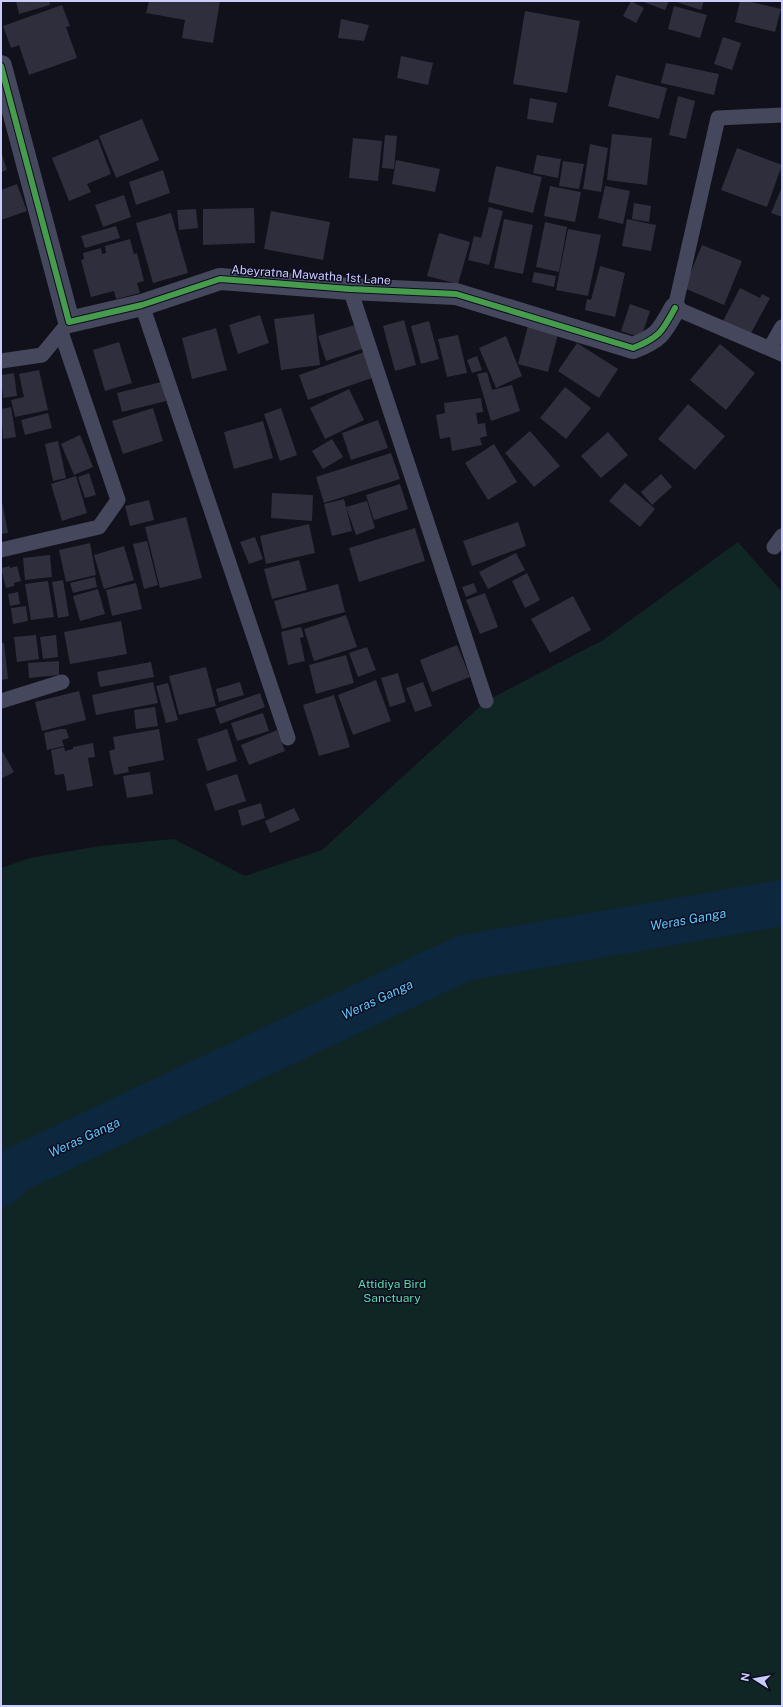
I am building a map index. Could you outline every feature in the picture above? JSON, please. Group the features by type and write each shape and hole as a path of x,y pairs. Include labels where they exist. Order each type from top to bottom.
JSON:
{"street":[{"path":"1,66 65,327"},
{"name":"Abeyratna Mawatha 1st Lane","path":"65,327 142,305 220,279 350,289 456,294 633,348 651,341 662,331 675,308"}],"lane":[{"path":"782,115 718,118 675,308 776,352 782,328"},
{"path":"350,289 486,701"},
{"path":"142,305 288,738"},
{"path":"1,361 42,355 65,327"},
{"path":"1,550 99,527 118,500 65,327"},
{"path":"1,701 62,682"}],"green space":[{"name":"Attidiya Bird Sanctuary","path":"738,542 782,592 782,1706 1,1706 1,868 30,858 100,846 174,839 245,876 322,850 486,701 603,640"}],"building":[{"path":"16,1 49,1 50,5 19,14"},
{"path":"149,1 220,1 213,43 182,38 185,20 146,13"},
{"path":"631,1 644,8 636,23 623,16"},
{"path":"641,1 669,1 665,10"},
{"path":"704,1 701,10 676,2"},
{"path":"740,1 747,1 781,9 775,32 735,22"},
{"path":"62,5 70,26 66,27 77,58 29,75 19,45 11,48 3,26"},
{"path":"674,6 707,15 700,38 668,29"},
{"path":"525,11 580,21 567,93 513,84"},
{"path":"341,19 369,25 364,41 338,38"},
{"path":"723,37 741,43 732,70 714,64"},
{"path":"401,56 433,63 428,85 397,78"},
{"path":"666,63 719,74 714,95 661,83"},
{"path":"616,75 667,88 659,119 608,106"},
{"path":"678,96 695,101 686,139 669,135"},
{"path":"530,98 557,103 553,123 527,119"},
{"path":"142,119 159,160 116,178 99,136"},
{"path":"612,134 652,138 647,185 607,180"},
{"path":"385,135 397,136 394,169 382,168"},
{"path":"353,138 382,141 378,181 349,178"},
{"path":"98,139 111,174 87,184 91,192 69,201 52,158"},
{"path":"590,144 608,148 601,192 583,189"},
{"path":"737,148 782,165 767,207 721,190"},
{"path":"1,151 7,170 1,172"},
{"path":"537,155 561,159 558,178 533,173"},
{"path":"396,160 440,169 435,192 392,184"},
{"path":"563,161 584,164 579,189 559,186"},
{"path":"496,166 542,177 533,213 488,202"},
{"path":"163,170 170,193 136,205 129,182"},
{"path":"17,184 27,211 1,220 1,190"},
{"path":"550,186 581,192 575,222 544,216"},
{"path":"605,186 630,191 623,224 598,218"},
{"path":"782,187 782,217 771,213"},
{"path":"124,195 131,217 103,227 95,205"},
{"path":"634,203 651,206 649,222 632,219"},
{"path":"489,207 503,211 489,265 468,260 474,236 481,238"},
{"path":"254,208 255,243 203,245 203,209"},
{"path":"196,209 198,228 179,230 177,210"},
{"path":"271,211 330,222 323,260 264,249"},
{"path":"171,213 188,273 153,283 136,223"},
{"path":"504,219 533,225 523,274 494,268"},
{"path":"627,219 656,225 651,251 622,246"},
{"path":"545,222 567,227 559,272 536,267"},
{"path":"116,226 120,238 85,248 81,236"},
{"path":"568,229 601,235 588,296 556,290"},
{"path":"439,233 470,242 458,284 427,276"},
{"path":"130,239 134,254 137,253 144,281 137,283 140,293 116,299 114,291 91,297 81,260 84,259 83,253 101,248 102,254 106,253 105,246"},
{"path":"702,245 742,261 724,305 684,288"},
{"path":"600,266 625,273 615,317 585,310 587,299 591,300"},
{"path":"534,272 556,276 554,287 532,282"},
{"path":"740,288 760,298 762,294 770,298 750,335 723,321"},
{"path":"630,304 650,311 641,338 621,331"},
{"path":"314,314 320,365 281,370 274,319"},
{"path":"260,315 269,343 238,354 229,325"},
{"path":"404,320 416,365 395,371 383,326"},
{"path":"429,321 439,359 421,364 411,326"},
{"path":"529,322 559,330 548,372 518,364"},
{"path":"358,324 365,348 326,361 318,336"},
{"path":"216,328 227,370 192,379 182,338"},
{"path":"458,335 467,373 447,377 438,339"},
{"path":"506,336 522,376 496,388 479,348"},
{"path":"119,342 132,383 105,391 93,350"},
{"path":"577,343 618,369 599,398 558,371"},
{"path":"720,344 755,373 726,410 690,380"},
{"path":"364,352 372,378 308,400 299,375"},
{"path":"477,356 482,370 472,373 467,360"},
{"path":"39,370 48,410 15,417 11,400 24,397 19,374"},
{"path":"487,372 492,390 512,385 520,411 491,421 477,374"},
{"path":"14,373 17,396 3,398 1,375"},
{"path":"161,382 166,401 122,412 117,393"},
{"path":"565,387 591,408 566,439 540,418"},
{"path":"349,389 364,420 325,439 310,408"},
{"path":"481,398 483,412 476,413 478,424 485,423 487,436 480,438 482,445 452,451 450,437 440,439 436,415 445,413 444,403"},
{"path":"688,404 725,436 695,470 658,439"},
{"path":"11,407 16,437 3,439 1,409"},
{"path":"153,408 163,441 123,454 112,421"},
{"path":"281,408 297,455 280,461 264,414"},
{"path":"48,413 52,428 25,435 21,420"},
{"path":"378,420 388,448 351,460 342,433"},
{"path":"263,421 273,458 234,469 224,432"},
{"path":"530,431 560,466 534,487 505,453"},
{"path":"608,432 628,455 601,478 581,456"},
{"path":"80,435 93,467 74,475 61,444"},
{"path":"332,439 343,457 323,469 312,451"},
{"path":"58,441 66,478 53,481 45,444"},
{"path":"494,444 517,482 488,500 465,463"},
{"path":"391,453 400,479 324,503 316,477"},
{"path":"89,473 96,495 85,498 78,477"},
{"path":"661,474 672,487 652,505 641,492"},
{"path":"76,476 87,513 62,521 51,484"},
{"path":"625,483 655,509 640,527 609,501"},
{"path":"400,484 408,509 374,520 366,495"},
{"path":"272,493 313,495 312,521 271,518"},
{"path":"1,496 8,533 1,534"},
{"path":"344,499 352,531 332,536 324,504"},
{"path":"149,500 154,520 130,526 125,506"},
{"path":"367,501 375,528 356,535 346,507"},
{"path":"186,517 202,578 160,588 145,527"},
{"path":"518,522 526,546 472,566 463,541"},
{"path":"309,524 315,553 266,564 260,536"},
{"path":"415,528 425,561 359,582 349,548"},
{"path":"255,537 263,559 249,564 240,542"},
{"path":"147,541 158,585 144,589 133,544"},
{"path":"90,543 96,575 66,582 59,550"},
{"path":"124,546 134,580 104,589 94,555"},
{"path":"516,553 525,570 488,589 479,572"},
{"path":"50,555 52,577 25,580 23,558"},
{"path":"299,560 307,590 272,599 264,569"},
{"path":"10,566 10,568 17,566 21,581 14,583 14,586 6,588 1,568"},
{"path":"527,573 540,600 525,608 512,581"},
{"path":"95,577 97,587 73,593 70,583"},
{"path":"63,580 69,616 58,618 52,582"},
{"path":"48,581 54,617 31,620 25,584"},
{"path":"136,583 142,609 112,616 106,590"},
{"path":"474,583 477,592 466,597 462,587"},
{"path":"338,584 345,612 282,629 274,601"},
{"path":"98,589 105,614 80,621 73,596"},
{"path":"18,592 20,604 10,606 8,594"},
{"path":"485,593 498,627 480,634 466,600"},
{"path":"573,596 591,630 550,653 531,619"},
{"path":"26,606 28,621 13,624 11,608"},
{"path":"346,615 357,647 314,661 304,629"},
{"path":"121,621 127,654 70,664 64,632"},
{"path":"301,627 304,637 300,638 305,661 288,665 281,632"},
{"path":"36,635 39,659 17,662 14,637"},
{"path":"56,635 58,657 43,659 40,637"},
{"path":"1,643 4,643 8,679 1,680"},
{"path":"457,645 470,677 432,692 420,660"},
{"path":"367,647 376,670 358,677 349,653"},
{"path":"346,655 354,683 316,694 309,665"},
{"path":"59,661 59,675 29,678 28,663"},
{"path":"151,662 154,677 100,687 97,672"},
{"path":"206,667 216,706 179,715 169,676"},
{"path":"398,673 406,702 390,707 381,678"},
{"path":"376,680 391,721 353,735 338,695"},
{"path":"153,682 158,703 96,715 92,695"},
{"path":"240,682 244,695 219,702 216,689"},
{"path":"423,682 432,706 415,712 406,688"},
{"path":"168,683 178,720 166,723 156,686"},
{"path":"79,691 86,720 42,731 35,702"},
{"path":"260,693 265,707 220,724 215,709"},
{"path":"334,695 350,747 319,756 303,705"},
{"path":"155,707 158,726 136,729 134,710"},
{"path":"263,713 269,731 237,741 231,723"},
{"path":"66,729 69,738 62,740 64,746 47,750 44,733"},
{"path":"159,729 164,760 128,767 129,772 114,775 109,751 115,749 113,737"},
{"path":"227,729 237,761 207,771 197,739"},
{"path":"277,730 285,751 249,765 241,745"},
{"path":"93,743 95,757 88,758 93,786 67,791 64,774 55,775 51,750 64,747 65,751 73,749 73,747"},
{"path":"1,749 14,772 1,779"},
{"path":"150,772 153,794 127,798 123,776"},
{"path":"237,774 246,801 215,811 206,784"},
{"path":"261,803 265,818 242,826 238,810"},
{"path":"294,808 300,820 270,833 265,821"}],"waterway":[{"name":"Weras Ganga","path":"1,1183 13,1171 464,958 782,903"}],"cycle path":[{"path":"1,66 69,322 142,305 220,279 350,289 456,294 633,348 649,341 659,333 667,323 675,308"}]}
